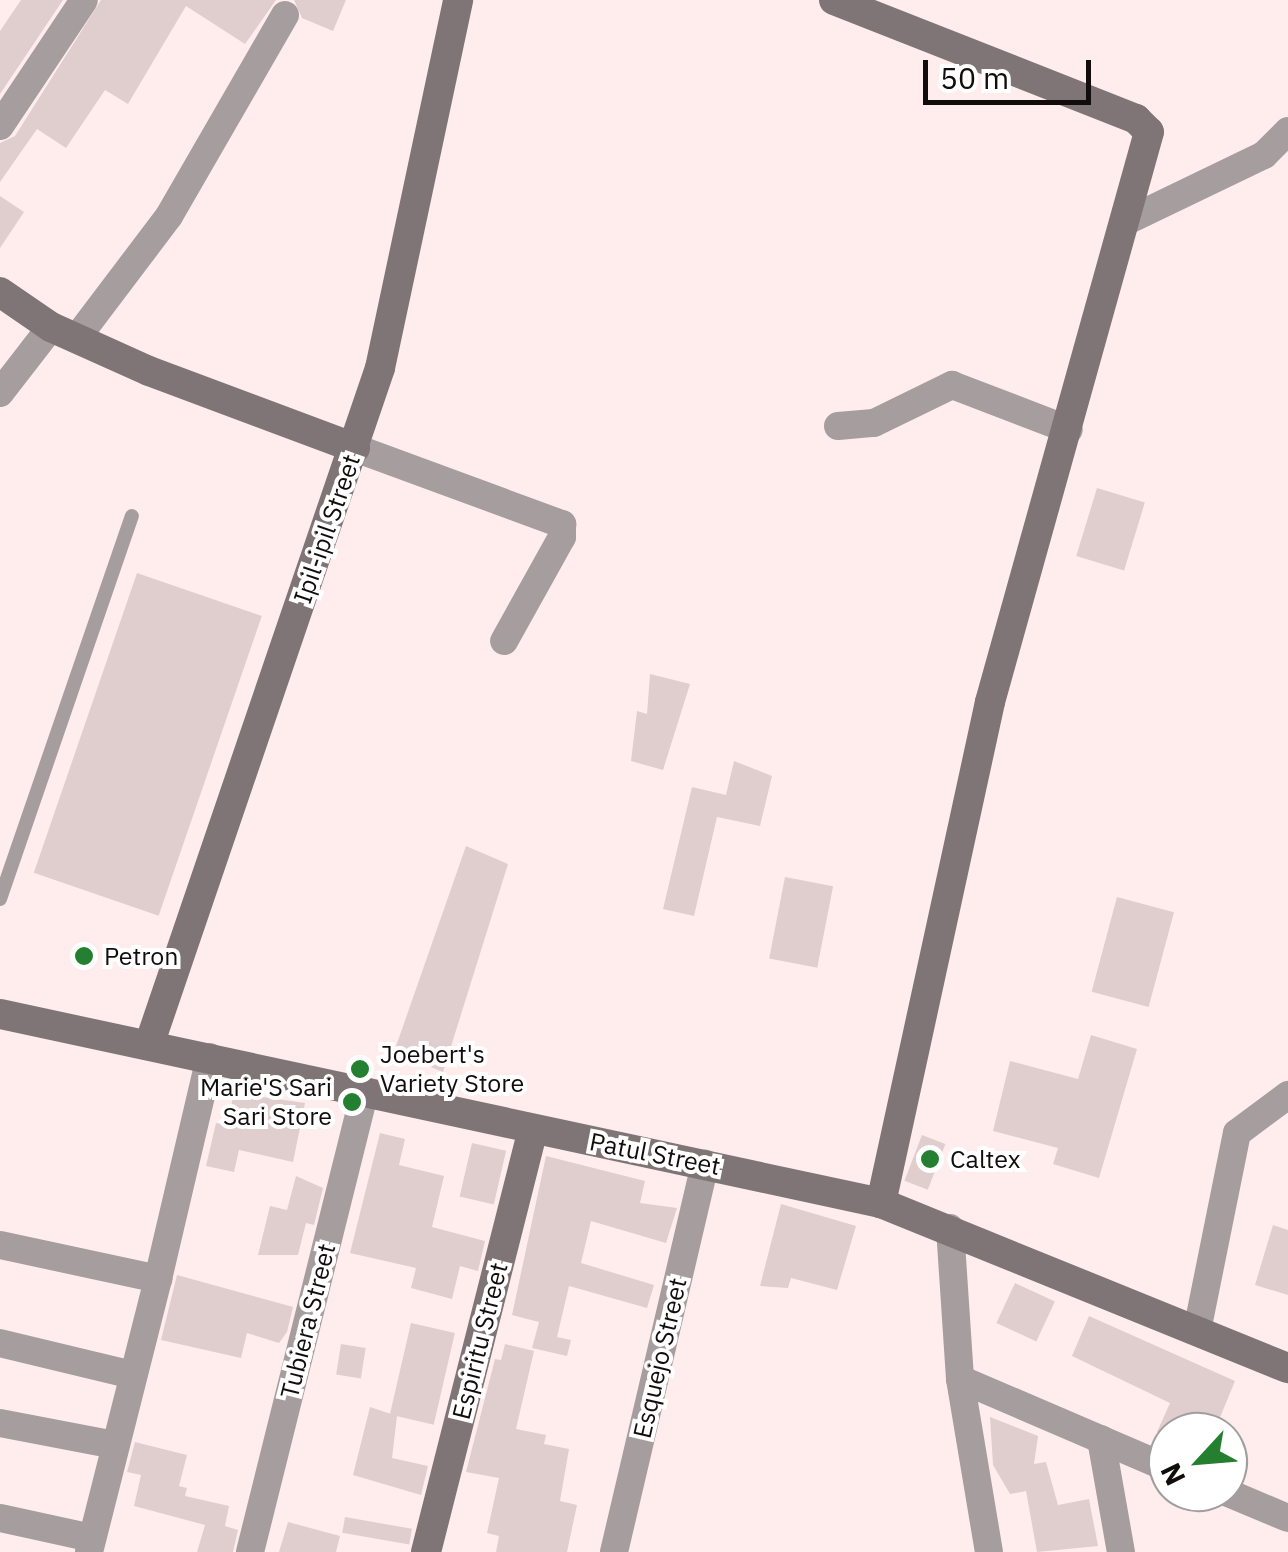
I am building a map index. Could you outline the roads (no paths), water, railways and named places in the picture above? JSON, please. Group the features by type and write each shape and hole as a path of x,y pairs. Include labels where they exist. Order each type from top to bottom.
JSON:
{"main road":[{"name":"Ipil-ipil Street","path":"148,1045 380,368 458,0"},
{"path":"834,0 1146,126 1130,220 990,702 881,1203"},
{"path":"0,292 64,333 355,448"},
{"name":"Patul Street","path":"0,1014 881,1203 1288,1368"},
{"name":"Espiritu Street","path":"426,1552 533,1130"}],"street":[{"path":"0,126 84,0"},
{"path":"0,392 64,333 169,216 285,15"},
{"path":"1130,220 1264,155 1288,131"},
{"path":"838,426 874,422 952,385 1069,430"},
{"path":"355,448 562,524 562,537 504,641"},
{"path":"0,1518 90,1545 210,1057"},
{"name":"Tubiera Street","path":"250,1552 365,1091"},
{"path":"1198,1330 1237,1133 1288,1095"},
{"name":"Esquejo Street","path":"614,1552 705,1164"},
{"path":"950,1228 960,1380 989,1552"},
{"path":"0,1245 158,1278"},
{"path":"0,1343 132,1375"},
{"path":"960,1380 1148,1459"},
{"path":"0,1423 115,1446"},
{"path":"1102,1439 1121,1552"},
{"path":"1248,1501 1288,1518"}],"lane":[{"path":"0,899 132,516"}],"place":[{"name":"Petron","path":"84,956"},
{"name":"Joebert's Variety Store","path":"360,1069"},
{"name":"Marie'S Sari Sari Store","path":"352,1102"},
{"name":"Caltex","path":"930,1159"}]}
